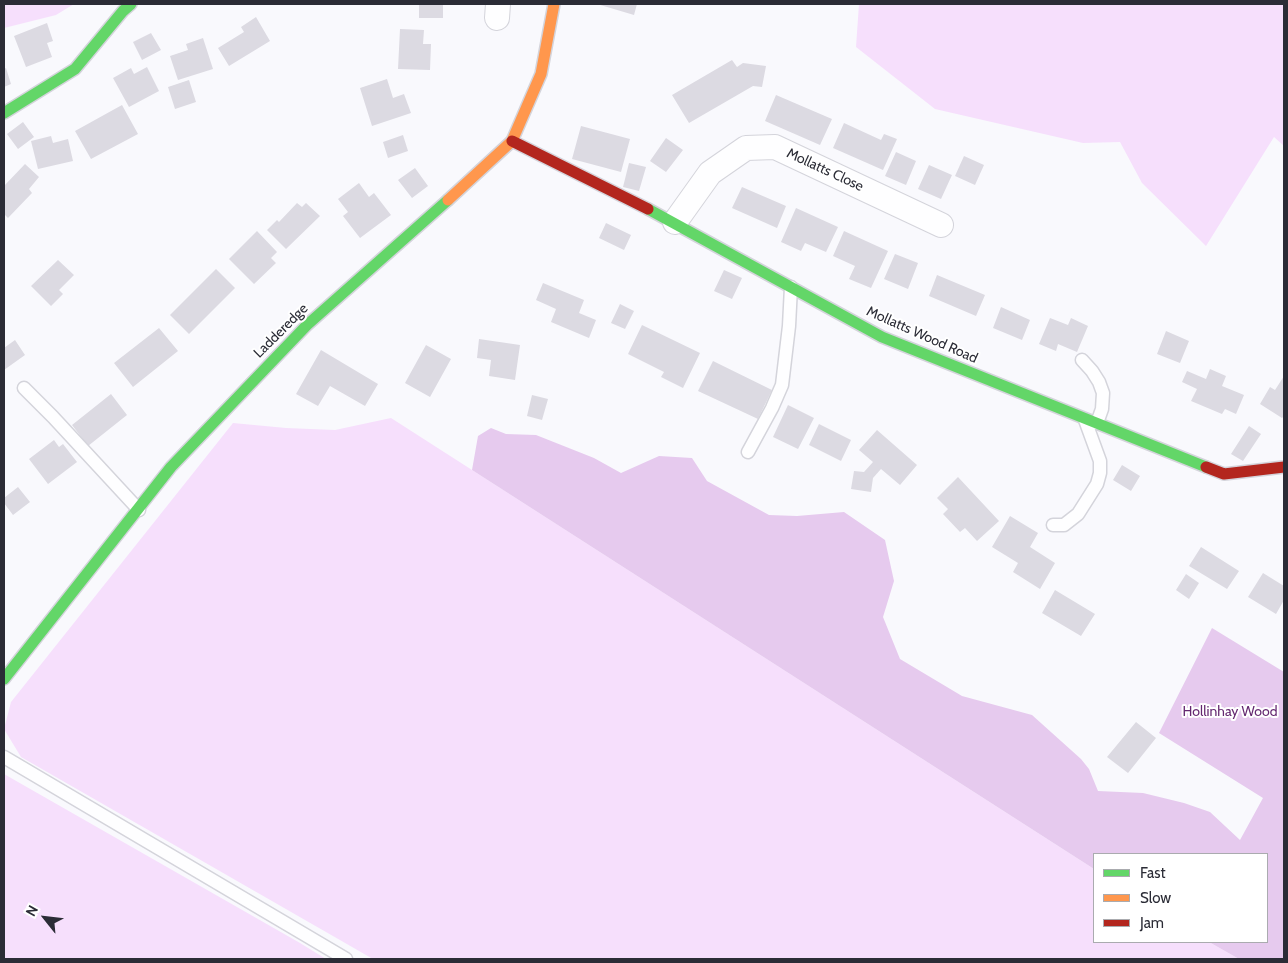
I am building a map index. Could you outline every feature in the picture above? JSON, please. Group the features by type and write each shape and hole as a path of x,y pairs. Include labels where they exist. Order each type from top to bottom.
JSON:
{"main road":[{"path":"4,113 75,69 131,4"},
{"name":"Ladderedge","path":"4,679 171,467 306,325 512,142 541,74 554,4"},
{"name":"Mollatts Wood Road","path":"512,142 674,222 882,337 1224,474 1284,467"}],"street":[{"name":"Mollatts Close","path":"674,222 710,173 746,148 775,147 941,225"}],"lane":[{"path":"748,452 782,385 791,287"},
{"path":"1082,360 1099,382 1103,394 1102,409 1097,423"},
{"path":"24,388 138,510"},
{"path":"1053,525 1064,525 1078,514 1097,484 1100,462 1084,418"},
{"path":"4,758 346,959"}],"shaded area":[{"path":"4,4 74,4 56,15 4,28"},
{"path":"859,4 1284,4 1284,146 1274,137 1206,246 1142,183 1120,142 1083,143 935,109 856,47"},
{"path":"391,418 1093,868 1093,943 1211,943 1239,959 373,959 21,757 4,729 11,702 233,423 335,430"},
{"path":"4,774 300,943 326,959 4,959"}],"green space":[{"name":"Hollinhay Wood","path":"491,428 506,434 536,435 594,458 621,473 659,456 692,458 707,481 769,515 797,516 844,512 885,540 894,581 883,617 900,659 962,696 1032,715 1081,759 1089,769 1098,791 1143,793 1184,803 1210,812 1240,840 1263,798 1159,733 1212,628 1284,672 1284,959 1239,959 1211,943 1268,943 1268,853 1093,853 1093,868 472,470 478,436"}],"building":[{"path":"419,4 443,4 443,18 419,18"},
{"path":"597,4 637,4 634,15"},
{"path":"256,17 270,41 229,66 218,48 244,32 241,27"},
{"path":"47,23 53,41 47,43 52,57 26,67 14,36"},
{"path":"400,29 424,30 423,44 431,44 430,70 398,69"},
{"path":"151,33 161,50 142,60 133,42"},
{"path":"203,38 213,69 178,80 170,56 188,50 186,44"},
{"path":"732,60 737,67 743,63 766,66 762,87 753,86 689,123 672,95"},
{"path":"147,67 159,91 129,107 113,78 131,68 134,74"},
{"path":"6,68 11,84 4,87 4,69"},
{"path":"387,79 393,98 404,94 411,113 372,126 360,88"},
{"path":"189,80 196,102 175,109 168,87"},
{"path":"776,95 832,119 820,145 765,121"},
{"path":"122,105 138,134 91,159 75,131"},
{"path":"23,122 34,137 18,149 7,134"},
{"path":"844,123 881,140 884,134 897,139 883,170 833,148"},
{"path":"581,126 630,139 621,172 572,159"},
{"path":"403,135 408,151 388,158 383,142"},
{"path":"51,136 53,143 68,139 73,161 38,169 31,141"},
{"path":"666,138 683,150 666,172 650,161"},
{"path":"896,152 916,161 906,185 885,176"},
{"path":"964,156 984,165 975,185 955,176"},
{"path":"629,163 646,167 639,191 623,187"},
{"path":"25,164 39,177 29,189 32,193 8,218 4,214 4,186"},
{"path":"929,165 952,175 941,199 918,189"},
{"path":"415,168 428,186 412,198 398,180"},
{"path":"359,183 369,197 374,193 391,215 360,238 343,216 348,212 338,199"},
{"path":"742,187 786,206 777,228 732,208"},
{"path":"297,203 302,207 306,203 320,216 286,249 267,230 277,220 279,222"},
{"path":"796,208 838,227 826,252 805,243 801,251 781,242"},
{"path":"606,223 631,235 624,250 599,238"},
{"path":"257,231 277,252 271,258 276,263 254,284 229,259"},
{"path":"844,231 888,251 871,288 849,279 855,266 833,256"},
{"path":"895,254 918,263 908,289 884,279"},
{"path":"58,260 74,275 59,290 63,294 51,306 31,286"},
{"path":"216,269 235,288 189,334 170,315"},
{"path":"724,270 742,278 732,299 714,291"},
{"path":"937,275 985,295 976,316 929,296"},
{"path":"543,283 584,300 579,313 596,320 589,338 551,322 556,309 536,300"},
{"path":"620,304 634,311 625,329 611,323"},
{"path":"1001,307 1030,320 1022,340 993,328"},
{"path":"1050,318 1068,325 1071,318 1088,326 1077,352 1058,344 1056,351 1039,344"},
{"path":"642,325 700,353 683,388 661,377 664,372 628,354"},
{"path":"159,328 178,351 133,387 114,363"},
{"path":"1166,331 1189,341 1180,363 1157,354"},
{"path":"479,339 520,345 515,380 489,376 491,360 477,358"},
{"path":"15,340 25,355 4,370 4,348"},
{"path":"426,345 451,359 430,397 405,383"},
{"path":"321,350 378,384 365,406 330,386 318,406 296,394"},
{"path":"713,361 772,390 758,419 698,391"},
{"path":"1210,369 1226,376 1222,386 1244,395 1236,414 1225,409 1222,414 1191,401 1197,389 1182,382 1187,371 1206,379"},
{"path":"1284,376 1284,416 1282,418 1260,404 1270,387 1275,390"},
{"path":"111,394 127,415 88,446 72,425"},
{"path":"532,395 548,399 542,420 527,416"},
{"path":"788,405 814,418 798,449 773,437"},
{"path":"819,424 851,440 841,461 809,445"},
{"path":"1249,426 1261,434 1243,461 1231,454"},
{"path":"877,430 917,465 900,485 881,469 873,478 871,492 851,489 854,471 864,472 873,462 859,450"},
{"path":"54,440 59,447 63,444 77,462 48,484 29,459"},
{"path":"1122,465 1140,476 1131,491 1113,480"},
{"path":"958,477 999,521 977,541 965,528 960,532 943,514 948,509 937,498"},
{"path":"18,487 30,502 13,515 4,503 4,498"},
{"path":"1010,516 1038,533 1030,547 1055,563 1040,589 1013,572 1018,563 992,547"},
{"path":"1201,547 1239,571 1227,589 1189,566"},
{"path":"1263,573 1284,586 1284,600 1276,614 1248,597"},
{"path":"1186,574 1199,583 1189,599 1176,590"},
{"path":"1055,590 1095,614 1081,636 1042,613"},
{"path":"1136,722 1156,738 1128,773 1107,757"}],"traffic: fast":[{"path":"4,113 75,69 131,4"},
{"path":"4,679 171,467 307,325 448,200"},
{"path":"648,209 882,337 1206,467"}],"traffic: slow":[{"path":"448,200 512,141 541,74 554,4"}],"traffic: jam":[{"path":"512,141 648,209"},
{"path":"1206,467 1224,474 1284,467"}]}
